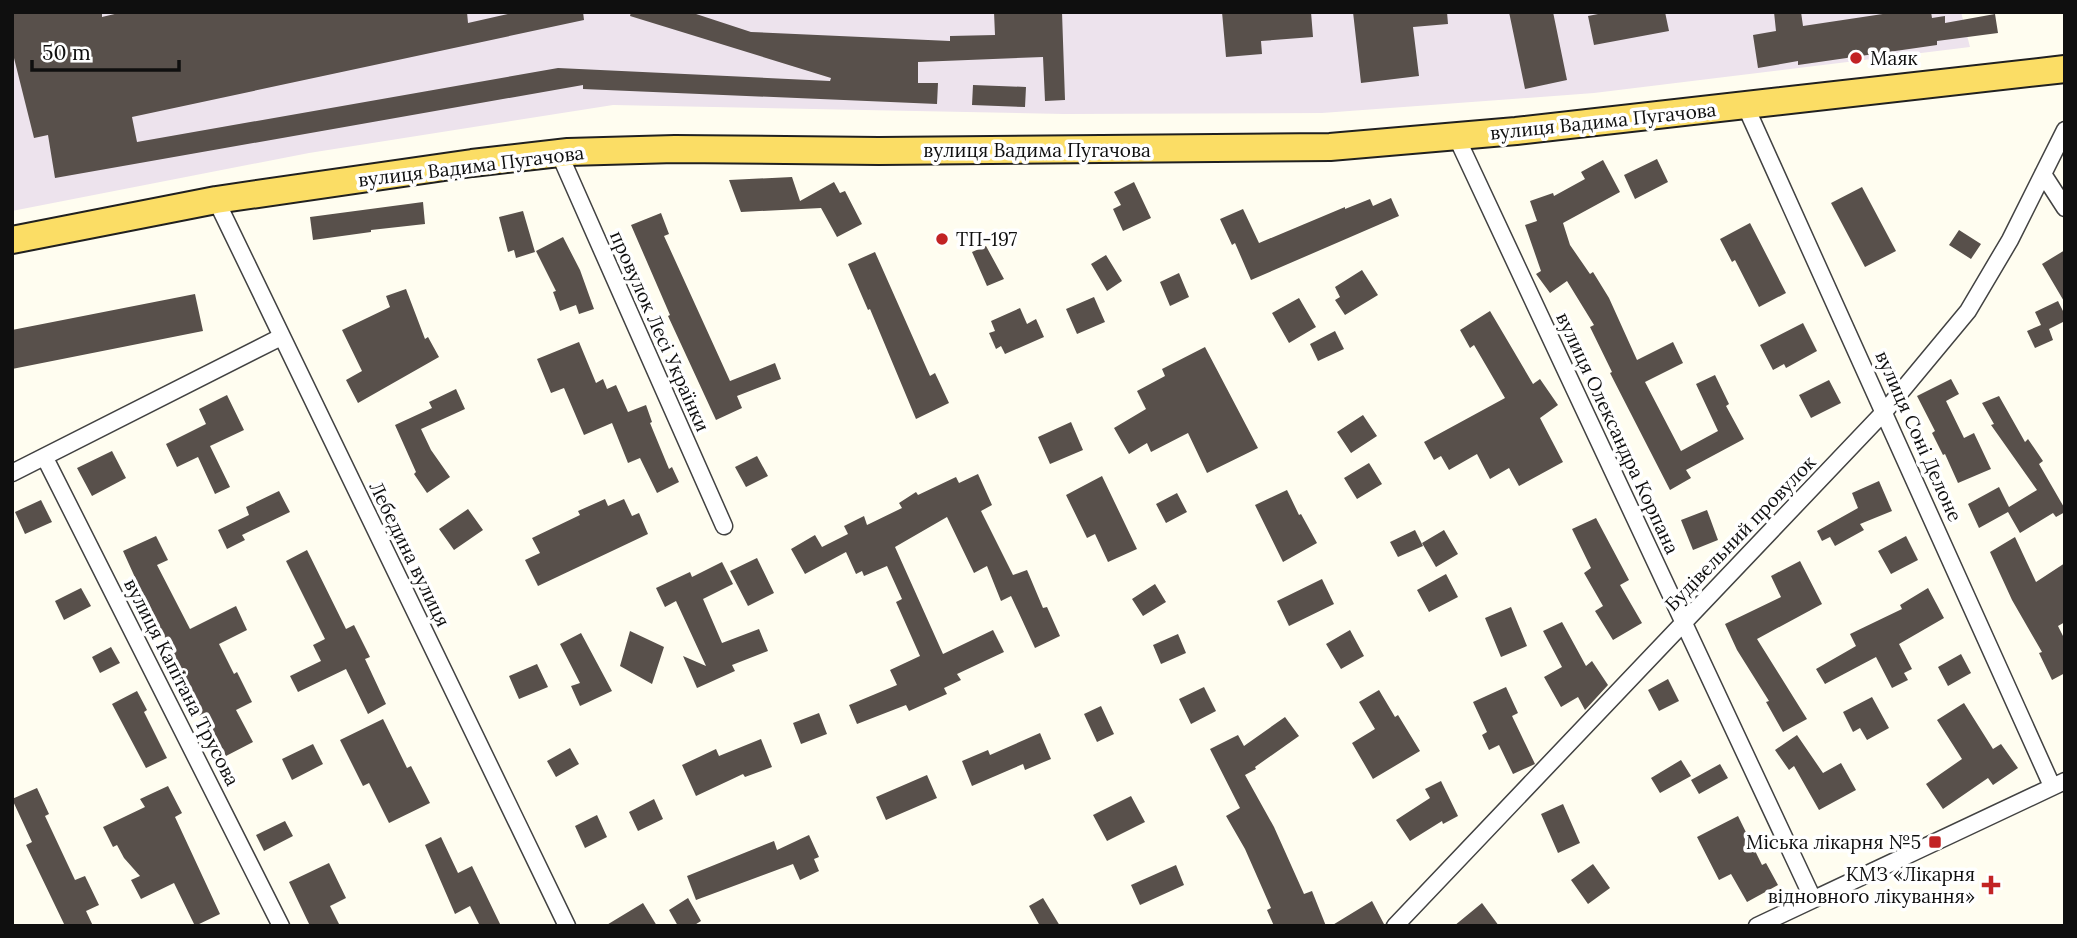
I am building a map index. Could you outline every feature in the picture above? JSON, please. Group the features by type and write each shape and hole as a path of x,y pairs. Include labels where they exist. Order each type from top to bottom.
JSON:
{"main road":[{"name":"вулиця Вадима Пугачова","path":"12,240 216,200 559,153 675,149 879,151 1330,147 1457,136 2065,69"}],"street":[{"name":"вулиця Соні Делоне","path":"1745,105 2060,786"},
{"name":"Будівельний провулок","path":"1395,926 1885,411 1968,311 2010,240 2065,130"},
{"name":"вулиця Олександра Корпана","path":"1457,136 1813,899"},
{"name":"провулок Лесі Українки","path":"559,153 724,526"},
{"path":"2043,174 2065,208"},
{"name":"Лебедина вулиця","path":"216,200 567,926"},
{"path":"12,473 281,337"},
{"name":"вулиця Капітана Трусова","path":"45,458 281,926"},
{"path":"1757,926 2060,786"}],"shaded area":[{"path":"12,12 1961,12 1970,47 1594,93 1322,113 1064,114 613,105 309,153 12,211"}],"building":[{"path":"12,12 102,12 102,17 123,12 467,12 468,23 517,12 583,12 584,20 132,117 137,142 558,68 830,81 831,78 630,16 631,12 690,12 751,32 950,41 950,36 995,35 994,12 1062,12 1065,100 1045,101 1043,57 918,62 918,83 938,83 937,104 583,89 583,85 55,178 48,135 34,138 12,50"},
{"path":"1222,12 1311,12 1313,37 1261,41 1262,54 1226,57"},
{"path":"1353,12 1447,12 1448,24 1413,27 1419,76 1361,83"},
{"path":"1509,12 1553,12 1567,80 1525,89"},
{"path":"1608,12 1665,12 1669,31 1594,45 1588,16"},
{"path":"1774,12 1801,12 1803,26 1896,12 1931,12 1932,18 1945,16 1945,23 1995,14 1998,33 1937,41 1937,45 1798,65 1798,61 1758,68 1753,35 1776,31"},
{"path":"973,85 1026,87 1025,107 972,105"},
{"path":"1657,159 1668,182 1635,199 1624,175"},
{"path":"1603,160 1620,192 1563,223 1570,245 1590,274 1593,272 1609,298 1637,360 1673,342 1683,363 1645,382 1681,451 1718,431 1696,384 1715,375 1729,404 1726,406 1744,439 1686,470 1691,478 1670,490 1610,373 1612,372 1590,327 1594,325 1567,281 1550,293 1536,274 1541,271 1525,225 1537,221 1530,201 1553,193 1554,196 1585,179 1581,172"},
{"path":"792,177 800,201 834,182 840,193 845,191 862,224 837,237 821,208 741,212 729,180"},
{"path":"1134,182 1151,218 1123,231 1113,209 1121,205 1114,192"},
{"path":"1862,187 1896,251 1865,267 1831,203"},
{"path":"1391,198 1399,216 1251,280 1235,243 1232,245 1220,219 1243,209 1259,243 1345,207 1370,199 1373,206"},
{"path":"423,202 425,224 313,240 310,217"},
{"path":"523,211 535,252 516,258 514,250 508,252 499,217"},
{"path":"661,213 669,234 664,236 730,381 775,363 781,379 737,396 742,408 716,420 668,316 670,315 631,225"},
{"path":"1750,223 1786,293 1759,307 1735,260 1732,262 1720,239"},
{"path":"1959,230 1981,244 1971,259 1949,245"},
{"path":"563,237 580,270 594,309 579,314 576,305 560,311 553,292 556,291 536,251"},
{"path":"986,246 1004,279 987,286 972,252"},
{"path":"2065,250 2065,303 2042,264"},
{"path":"875,252 930,376 935,373 949,403 916,419 848,264"},
{"path":"1106,255 1122,281 1107,291 1091,264"},
{"path":"1362,270 1378,295 1345,315 1335,300 1340,297 1335,287"},
{"path":"1179,273 1189,297 1170,306 1160,282"},
{"path":"406,289 425,339 428,337 439,357 358,403 346,380 362,371 342,330 390,307 386,296"},
{"path":"195,294 203,331 12,369 12,330"},
{"path":"1094,297 1105,322 1077,334 1066,309"},
{"path":"1299,298 1316,327 1289,343 1272,313"},
{"path":"2058,301 2065,321 2049,329 2053,340 2035,348 2027,331 2041,325 2035,312"},
{"path":"1020,308 1027,324 1036,319 1044,337 1005,354 1001,346 996,349 989,333 995,331 991,321"},
{"path":"1490,311 1533,384 1540,379 1558,405 1540,418 1563,462 1519,486 1509,468 1490,479 1477,454 1449,470 1441,456 1434,460 1424,442 1505,398 1474,345 1470,348 1460,330"},
{"path":"1803,323 1817,351 1786,368 1784,364 1773,370 1760,345"},
{"path":"1335,331 1344,349 1318,361 1310,344"},
{"path":"579,342 596,383 603,379 607,389 616,385 628,412 646,405 652,422 650,423 669,469 672,467 679,482 657,493 640,458 628,463 612,423 584,435 564,388 551,393 537,359"},
{"path":"1205,347 1258,448 1207,473 1188,433 1151,452 1147,443 1129,454 1114,428 1146,409 1137,391 1165,376 1162,369"},
{"path":"1951,379 1959,394 1946,401 1964,438 1974,433 1991,469 1958,483 1932,433 1935,431 1917,396"},
{"path":"1829,380 1841,403 1811,418 1799,395"},
{"path":"456,389 465,409 421,429 431,450 450,477 427,493 414,474 416,472 395,425 432,408 429,402"},
{"path":"227,395 244,430 210,446 230,487 215,494 198,457 177,467 166,444 206,424 199,409"},
{"path":"1999,396 2025,442 2028,439 2043,461 2039,464 2065,509 2065,512 2056,517 2053,513 2020,533 2008,512 1979,528 1968,504 1999,487 2009,507 2037,490 1991,425 1994,424 1982,403"},
{"path":"1363,415 1377,436 1351,453 1337,432"},
{"path":"1071,422 1083,450 1050,464 1038,437"},
{"path":"112,451 126,478 92,496 77,468"},
{"path":"757,456 768,476 746,487 735,467"},
{"path":"1369,463 1382,484 1357,499 1344,478"},
{"path":"978,474 992,505 981,511 1013,575 1027,570 1043,608 1047,607 1060,636 1035,648 1011,596 1001,601 987,566 974,573 947,517 895,547 943,654 993,630 1004,652 957,674 961,680 944,688 947,694 909,711 906,705 857,724 849,705 897,685 890,670 920,656 896,602 902,599 887,566 864,576 862,571 856,574 846,552 805,574 791,549 815,535 822,547 848,534 844,526 864,516 867,525 902,508 899,503 916,492 918,495 956,477 959,483"},
{"path":"1102,476 1137,549 1108,562 1095,534 1087,538 1066,495"},
{"path":"1879,481 1892,511 1860,524 1864,530 1835,546 1830,537 1822,541 1817,531 1858,508 1852,493"},
{"path":"1287,490 1317,543 1283,562 1255,505"},
{"path":"279,491 290,512 242,535 245,540 227,549 218,530 249,515 246,507"},
{"path":"1177,493 1187,512 1166,523 1156,504"},
{"path":"605,499 608,506 624,499 632,516 639,513 648,534 538,586 525,560 540,553 532,538 580,515 578,511"},
{"path":"41,500 52,522 25,534 15,512"},
{"path":"468,509 483,530 454,550 439,529"},
{"path":"1707,510 1718,540 1693,550 1681,520"},
{"path":"1596,518 1629,580 1620,585 1642,623 1613,640 1595,611 1603,606 1584,573 1591,568 1572,529"},
{"path":"1415,530 1423,546 1398,557 1390,542"},
{"path":"1444,530 1458,554 1436,567 1422,543"},
{"path":"156,536 168,560 157,565 190,629 236,606 247,630 219,644 252,702 236,710 253,742 226,756 209,724 205,726 190,696 194,694 123,551"},
{"path":"1906,536 1918,560 1891,574 1878,551"},
{"path":"2015,537 2036,582 2065,563 2065,622 2058,626 2065,640 2065,673 2052,680 2039,653 2042,652 2012,600 1990,552"},
{"path":"307,550 346,629 354,625 370,657 365,659 386,704 368,714 346,669 298,692 290,676 321,661 313,645 325,639 286,561"},
{"path":"757,558 774,593 748,606 730,571"},
{"path":"1800,561 1822,604 1757,639 1807,719 1783,732 1766,702 1769,701 1737,650 1725,624 1781,597 1771,576"},
{"path":"722,562 733,584 703,599 722,643 759,629 768,651 732,665 735,671 697,688 683,656 706,666 676,601 665,607 656,588 690,572 692,577"},
{"path":"1446,574 1458,597 1429,612 1417,590"},
{"path":"1322,579 1334,604 1289,626 1277,601"},
{"path":"1155,584 1166,602 1143,616 1132,599"},
{"path":"81,588 91,606 64,620 55,601"},
{"path":"1928,588 1944,618 1899,644 1912,669 1904,673 1908,680 1892,688 1876,657 1825,684 1816,669 1856,646 1850,634 1902,609 1900,605"},
{"path":"1511,607 1527,646 1501,657 1485,618"},
{"path":"1562,622 1586,666 1592,661 1608,685 1585,710 1578,697 1561,707 1544,677 1562,667 1543,631"},
{"path":"1350,630 1364,656 1341,669 1326,644"},
{"path":"630,631 664,647 652,684 620,666"},
{"path":"581,633 612,691 580,706 571,686 580,683 560,644"},
{"path":"1178,634 1186,653 1161,664 1153,645"},
{"path":"111,647 120,663 100,673 92,657"},
{"path":"1961,654 1971,673 1948,686 1938,667"},
{"path":"537,664 548,687 519,699 509,676"},
{"path":"1668,679 1679,701 1659,711 1648,690"},
{"path":"1204,687 1216,711 1191,724 1179,699"},
{"path":"1506,687 1518,713 1512,716 1535,764 1513,774 1499,745 1489,750 1482,735 1487,732 1473,702"},
{"path":"1379,690 1420,751 1373,779 1352,743 1375,729 1359,702"},
{"path":"137,691 147,710 144,712 167,758 146,768 112,704"},
{"path":"1872,697 1889,728 1867,740 1860,728 1853,732 1843,712"},
{"path":"1964,703 1993,749 2001,744 2018,768 1993,785 1988,778 1943,809 1926,784 1962,759 1937,720"},
{"path":"1101,706 1114,734 1097,742 1084,714"},
{"path":"819,713 827,734 801,744 793,723"},
{"path":"1285,717 1299,736 1245,775 1274,827 1304,894 1312,891 1326,926 1274,926 1267,910 1271,908 1245,849 1226,816 1240,808 1210,749 1238,735 1244,746"},
{"path":"383,719 407,768 411,766 430,803 389,823 369,783 363,786 340,740"},
{"path":"1040,733 1051,759 1025,770 1023,764 972,786 962,761 988,750 990,755"},
{"path":"1797,735 1823,773 1841,763 1856,790 1819,810 1794,766 1789,770 1775,750"},
{"path":"761,739 772,767 745,777 743,774 696,796 682,765 716,749 719,756"},
{"path":"313,744 323,764 292,780 282,759"},
{"path":"570,748 579,764 556,777 547,761"},
{"path":"1681,760 1691,776 1660,793 1651,778"},
{"path":"1720,764 1728,778 1699,794 1691,780"},
{"path":"927,775 937,798 886,820 876,797"},
{"path":"1441,781 1458,816 1443,824 1442,821 1410,841 1396,820 1430,798 1425,789"},
{"path":"168,786 182,813 175,817 220,914 195,926 174,883 141,899 131,880 140,876 124,858 117,845 113,847 103,827 145,807 140,799"},
{"path":"37,788 49,814 45,816 75,880 85,876 99,905 86,911 93,926 65,926 26,845 32,842 12,799"},
{"path":"1131,796 1145,822 1107,841 1093,815"},
{"path":"654,799 663,819 638,831 629,812"},
{"path":"1563,804 1580,843 1558,853 1541,814"},
{"path":"597,815 607,837 585,848 575,826"},
{"path":"1738,816 1762,865 1766,863 1778,885 1747,902 1731,874 1719,880 1697,837"},
{"path":"285,821 293,836 264,851 256,835"},
{"path":"809,835 819,857 814,859 819,871 800,880 793,864 696,900 687,876 774,841 777,850"},
{"path":"441,837 458,873 472,866 501,926 480,926 470,906 455,914 425,845"},
{"path":"329,863 346,898 330,906 340,926 310,926 289,882"},
{"path":"1593,864 1610,888 1588,904 1571,880"},
{"path":"1176,865 1184,885 1140,905 1131,885"},
{"path":"688,898 701,921 693,926 678,926 669,910"},
{"path":"1043,898 1060,926 1040,926 1029,906"},
{"path":"1372,901 1385,926 1331,926"},
{"path":"643,903 657,926 605,926"},
{"path":"1482,903 1499,926 1454,926"}],"place":[{"name":"Маяк","path":"1856,58"},
{"name":"ТП-197","path":"942,239"},
{"name":"Міська лікарня №5","path":"1935,842"},
{"name":"КМЗ «Лікарня відновного лікування»","path":"1991,885"}]}
